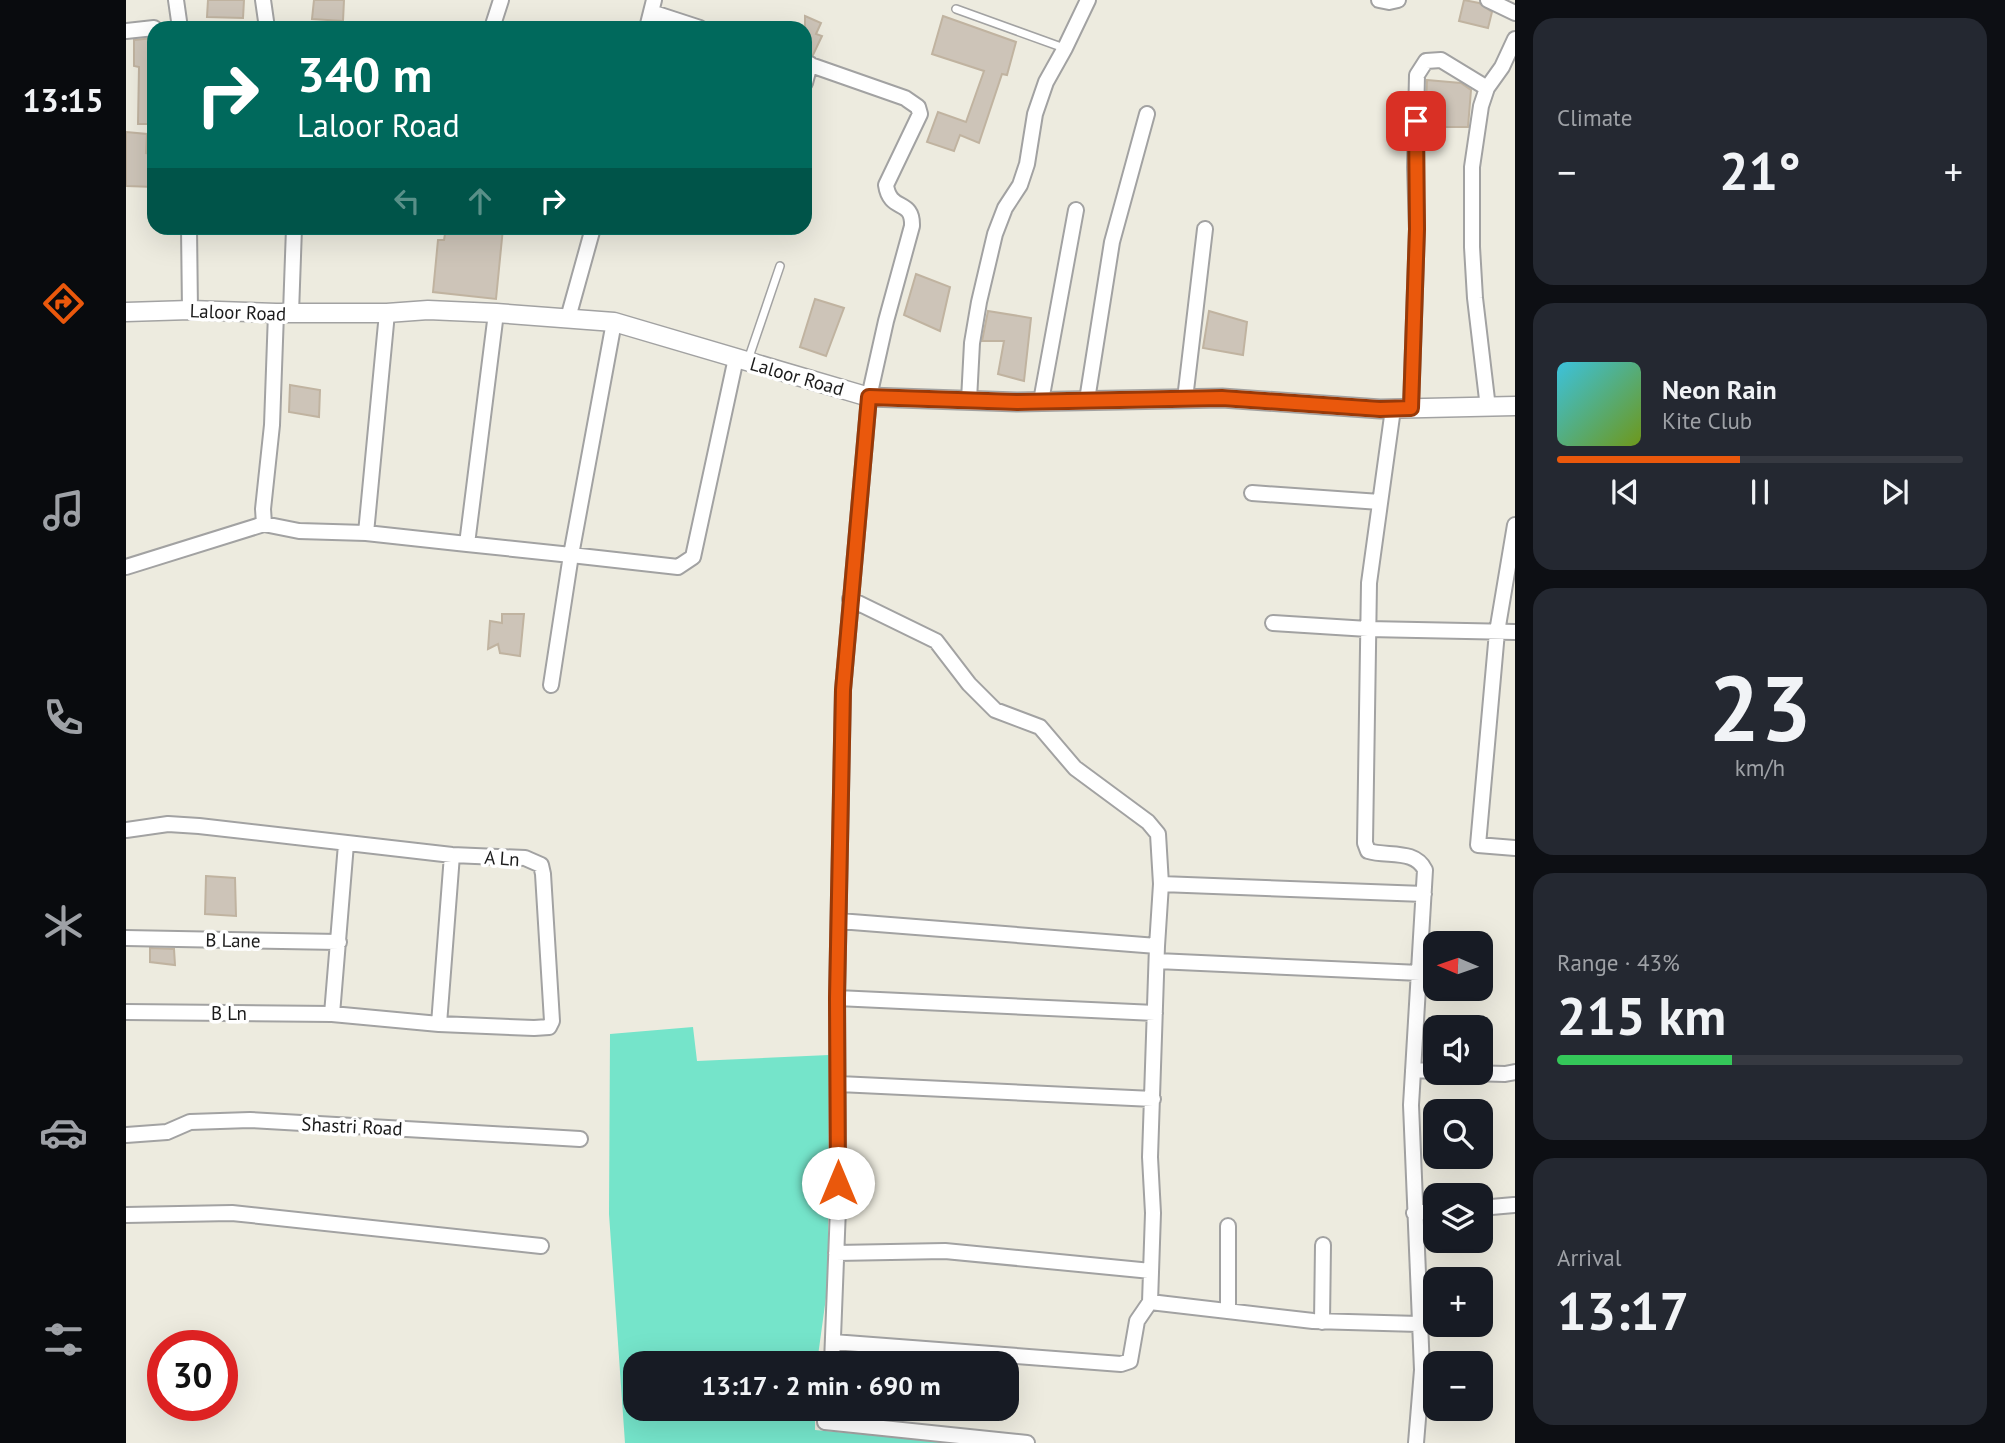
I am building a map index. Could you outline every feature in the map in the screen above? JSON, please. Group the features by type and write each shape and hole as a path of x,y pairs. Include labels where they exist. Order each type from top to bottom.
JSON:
{"street":[{"path":"176,0 179,21"},
{"path":"263,0 266,21"},
{"path":"494,21 501,0"},
{"path":"969,400 972,343 995,234 1005,208 1020,185 1027,164 1035,114 1046,82 1088,0"},
{"path":"1379,0 1398,0"},
{"path":"1488,0 1515,13"},
{"path":"653,6 685,21"},
{"path":"126,31 147,29"},
{"path":"1488,408 1475,298 1472,167 1481,106 1487,88 1502,66 1515,39"},
{"path":"1416,1443 1422,1370 1411,1105 1425,870 1420,861 1411,856 1380,855 1368,851 1365,843 1369,583 1380,502 1402,409 1417,229 1417,75 1426,61 1441,60 1487,88"},
{"path":"812,65 905,98 918,107 920,114 886,185 887,195 892,201 907,209 912,216 912,226 869,397 843,690 837,998 839,1084 833,1351"},
{"path":"1087,400 1112,242 1147,114"},
{"path":"1041,401 1076,210"},
{"path":"1185,399 1205,229"},
{"path":"189,235 190,310"},
{"path":"264,524 283,313 293,235"},
{"path":"568,318 591,235"},
{"name":"Laloor Road","path":"126,312 190,310 387,313 428,310 614,322 869,397 1041,401 1222,398 1402,409 1515,406"},
{"path":"366,533 387,313"},
{"path":"467,544 496,313"},
{"path":"551,685 571,555 614,322"},
{"path":"126,567 264,524 299,531 366,533 678,567 693,557 742,360"},
{"path":"1252,494 1380,502"},
{"path":"1515,524 1497,632 1478,845 1515,848"},
{"path":"833,1342 1121,1364 1130,1361 1137,1321 1150,1302 1153,1213 1150,1157 1161,884 1158,834 1148,821 1074,768 1040,727 995,710 969,684 936,641 850,599"},
{"path":"1273,623 1368,629 1515,632"},
{"name":"A Ln","path":"126,830 168,824 189,825 452,855 526,858 541,866 552,1021 549,1027 439,1024 332,1014"},
{"path":"332,1014 346,844"},
{"path":"439,1024 452,855"},
{"path":"1161,884 1424,894"},
{"path":"839,920 1157,954 1420,973"},
{"name":"B Lane","path":"126,938 339,942"},
{"path":"837,998 1156,1013"},
{"name":"B Ln","path":"126,1012 332,1014"},
{"path":"1413,1070 1423,1070"},
{"path":"1493,1074 1515,1072"},
{"path":"839,1084 1153,1099"},
{"name":"Shastri Road","path":"126,1135 167,1132 190,1122 250,1120 580,1139"},
{"path":"1493,1207 1514,1205"},
{"path":"1415,1213 1423,1212"},
{"path":"126,1215 232,1213 541,1246"},
{"path":"1228,1226 1228,1311"},
{"path":"1322,1322 1323,1245"},
{"path":"836,1253 945,1251 1151,1270"},
{"path":"1150,1302 1322,1322 1419,1324"},
{"path":"825,1421 1027,1443"}],"lane":[{"path":"956,9 1065,48"},
{"path":"742,360 780,266"}],"green space":[{"path":"693,1027 697,1061 829,1055 828,1283 819,1351 623,1351 623,1414 609,1214 610,1034"},
{"path":"623,1421 815,1421 815,1430 955,1443 625,1443"}],"building":[{"path":"208,0 244,0 243,18 207,17"},
{"path":"314,0 344,0 343,21 312,19"},
{"path":"1464,0 1479,3 1492,12 1488,28 1459,21"},
{"path":"805,16 821,23 816,34 822,36 813,55 812,21 805,21"},
{"path":"943,16 1016,42 1007,75 1002,74 979,143 960,135 954,151 927,142 938,112 966,122 984,71 932,54"},
{"path":"147,39 147,124 138,124 139,67 134,66 134,40"},
{"path":"1427,80 1461,83 1471,90 1468,127 1425,127"},
{"path":"126,132 147,134 147,187 126,186"},
{"path":"445,235 502,235 496,299 433,292 438,240 444,240"},
{"path":"916,274 950,287 940,331 904,315"},
{"path":"815,299 844,308 826,356 800,347"},
{"path":"988,311 1031,318 1024,381 998,374 1004,341 982,341"},
{"path":"1209,311 1247,322 1243,355 1203,348"},
{"path":"290,385 320,390 319,417 289,412"},
{"path":"502,614 524,614 520,656 500,653 498,644 488,649 490,621 502,623"},
{"path":"206,876 235,878 236,916 205,914"},
{"path":"150,948 174,949 175,965 150,962"}],"route":[{"path":"838,1183 837,998 843,690 869,397 1017,402 1222,398 1380,409 1411,408 1412,304 1417,229 1416,121"}]}
